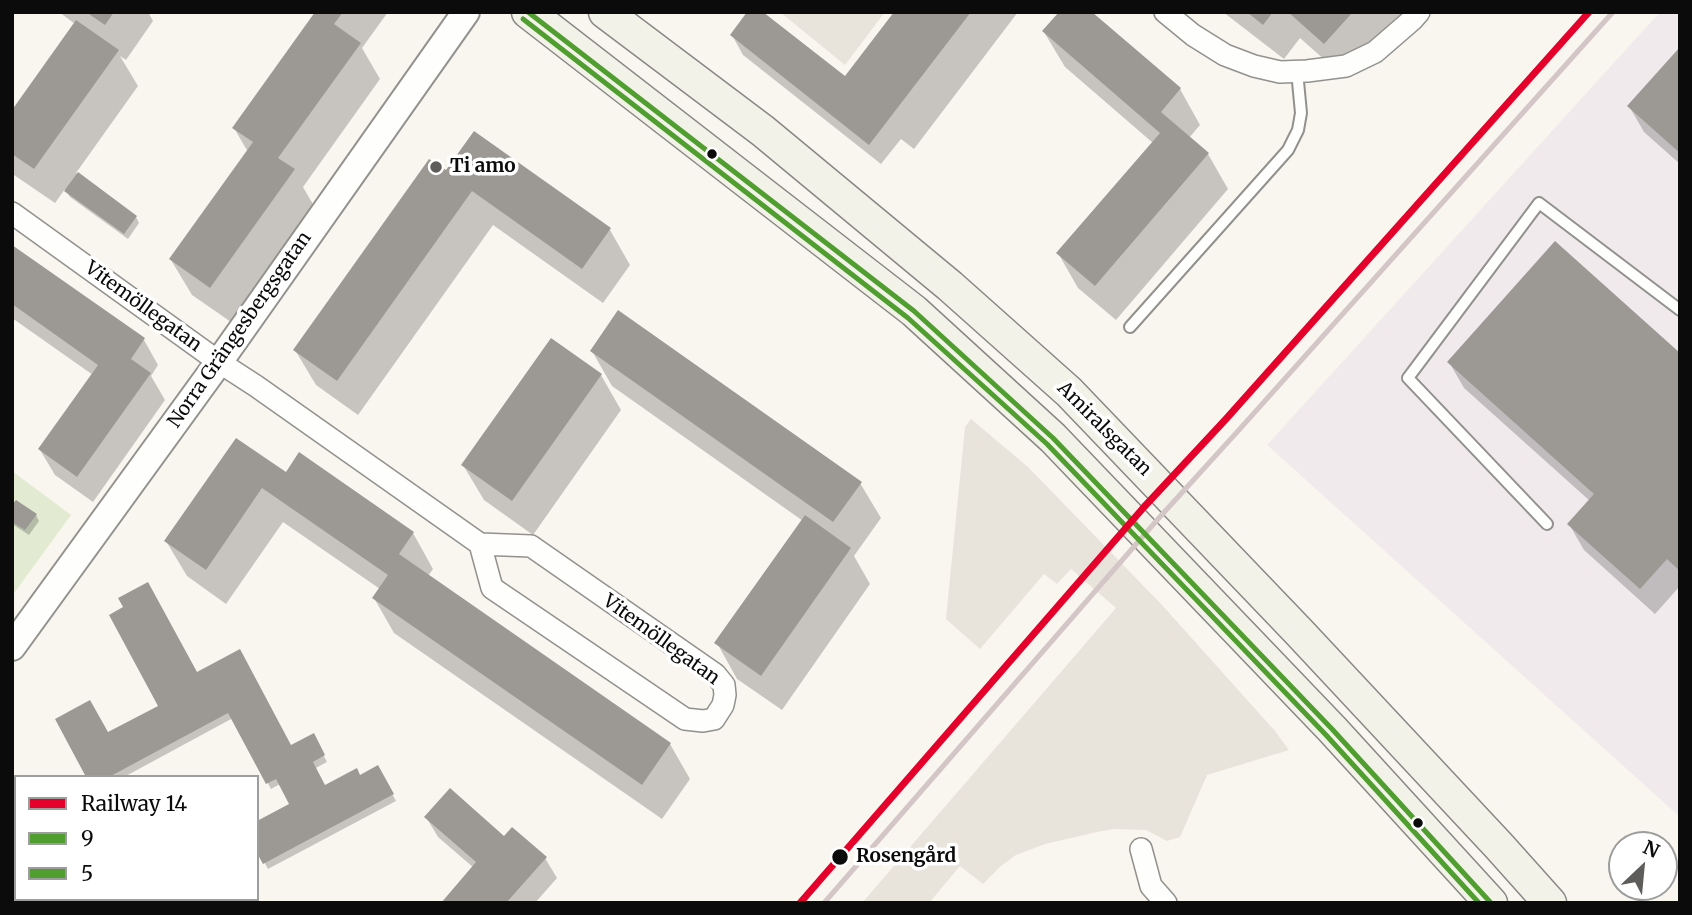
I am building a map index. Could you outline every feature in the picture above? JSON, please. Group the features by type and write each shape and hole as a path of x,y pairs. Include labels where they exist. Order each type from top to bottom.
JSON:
{"main road":[{"path":"528,12 914,311 1053,438 1332,729 1491,903"},
{"name":"Amiralsgatan","path":"605,12 763,131 950,286 1069,392 1270,602 1550,903"}],"street":[{"name":"Norra Grängesbergsgatan","path":"12,648 219,362 466,12"},
{"path":"1165,12 1193,35 1225,55 1280,72 1346,66 1374,51 1419,12"},
{"name":"Vitemöllegatan","path":"12,213 219,362 480,544 531,546 715,674 724,685 725,695 723,705 714,719 685,719 492,587 480,544"},
{"path":"1141,849 1151,886 1166,903"}],"lane":[{"path":"1130,327 1288,150 1298,130 1301,113 1297,71"},
{"path":"1547,524 1408,378 1539,202 1680,310"}],"shaded area":[{"path":"780,12 885,12 845,65"},
{"path":"1660,12 1680,12 1680,817 1267,445"},
{"path":"971,419 1028,467 1162,605 1289,750 1207,775 1180,837 1167,841 1146,830 1114,829 1097,832 1045,844 1016,855 983,884 960,866 929,903 862,903 1116,608 1071,569 1057,584 1044,574 980,649 946,619 965,427"}],"green space":[{"path":"12,471 71,515 12,596"}],"building":[{"path":"86,12 114,12 105,25"},
{"path":"315,12 343,12 334,24 361,43 278,158 295,169 210,288 169,259 253,142 232,128"},
{"path":"747,12 763,12 845,76 894,12 971,12 869,145 730,35"},
{"path":"1059,12 1092,12 1181,88 1161,112 1209,153 1095,286 1056,253 1160,133 1042,31"},
{"path":"1247,12 1273,12 1263,25"},
{"path":"1288,12 1353,12 1324,44"},
{"path":"76,20 119,50 34,169 12,154 12,110"},
{"path":"1680,47 1680,153 1627,106"},
{"path":"474,131 611,228 582,269 472,191 337,381 293,350 429,159 446,170"},
{"path":"78,172 137,216 124,234 64,191"},
{"path":"1555,241 1680,353 1680,571 1667,559 1640,589 1567,524 1594,494 1447,362"},
{"path":"12,245 145,338 131,359 151,373 77,477 38,449 98,365 12,304"},
{"path":"618,310 862,482 833,522 590,351"},
{"path":"551,338 602,374 512,501 461,465"},
{"path":"236,438 286,472 299,452 414,532 399,554 671,743 642,785 372,598 388,575 262,488 206,570 164,541"},
{"path":"16,500 37,514 25,530 12,522 12,505"},
{"path":"805,515 851,548 761,676 714,643"},
{"path":"148,582 197,672 240,649 291,745 314,733 325,755 313,762 325,785 357,768 360,775 378,765 394,794 263,864 259,857 259,820 289,804 276,779 266,784 228,713 113,775 85,775 55,719 90,700 108,732 158,706 109,615 123,607 118,598"},
{"path":"450,788 504,836 512,827 547,857 506,903 441,903 476,862 424,817"}],"railway":[{"path":"824,903 1158,519 1613,12"}],"rail line":[{"name":"14","path":"800,903 1144,507 1226,419 1589,12"}],"transit line":[{"name":"9","path":"528,12 914,311 1053,438 1332,729 1491,903"},
{"name":"5","path":"523,19 908,318 1047,444 1326,735 1479,903"}],"place":[{"name":"Ti amo","path":"436,167"},
{"name":"Rosengård","path":"840,857"}]}
